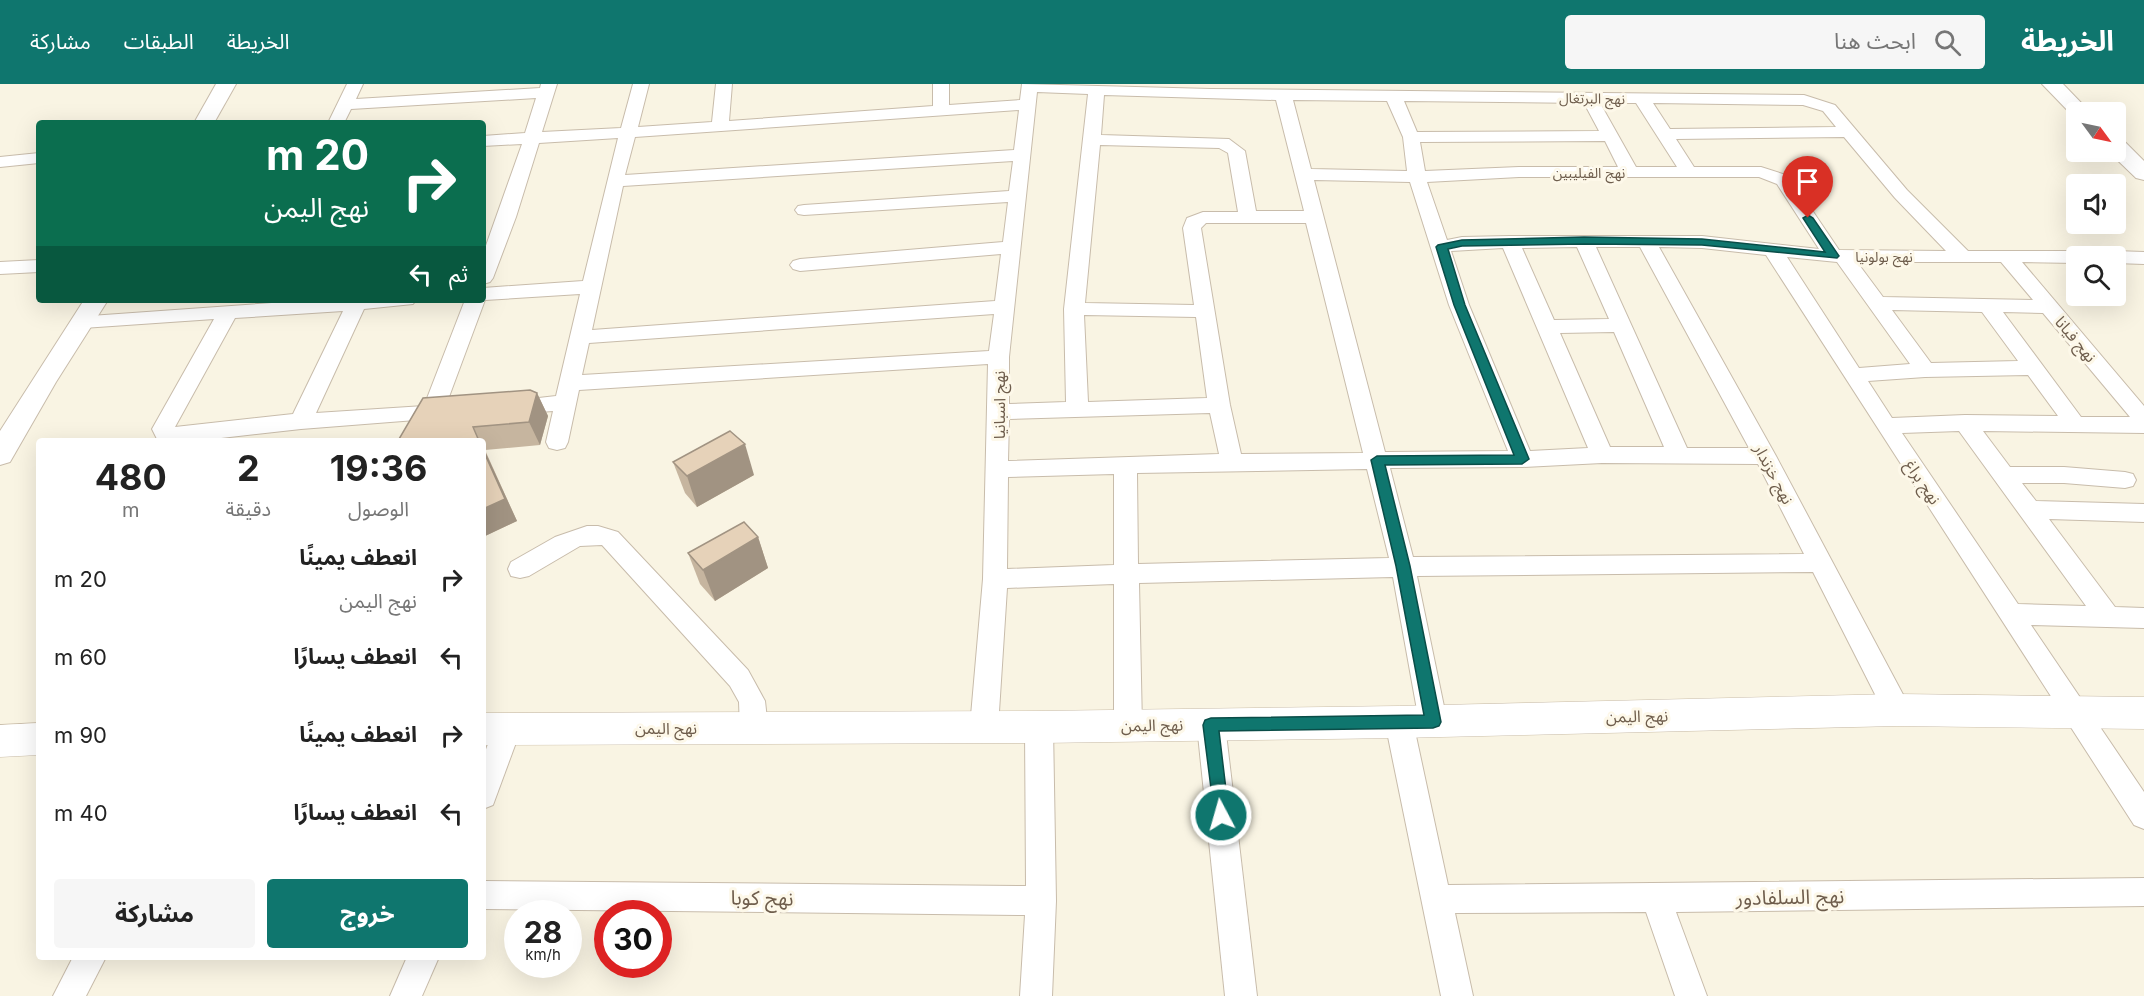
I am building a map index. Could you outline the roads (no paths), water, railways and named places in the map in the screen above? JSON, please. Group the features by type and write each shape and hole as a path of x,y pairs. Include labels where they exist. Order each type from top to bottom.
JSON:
{"main road":[{"name":"نهج اليمن","path":"495,729 1039,728 1416,722 1897,710 2144,713"},
{"path":"0,741 36,740"}],"street":[{"path":"206,120 226,84"},
{"path":"337,120 355,84"},
{"path":"435,99 443,84"},
{"path":"557,442 615,181 641,84"},
{"path":"720,127 724,84"},
{"path":"940,84 941,110"},
{"path":"1600,84 1599,99 1610,136 1630,172"},
{"path":"2052,84 2070,102"},
{"path":"343,105 547,88 507,217 486,270"},
{"name":"نهج البرتغال","path":"486,141 720,127 941,110 1030,92 1221,89 1283,94 1804,100 1829,108 1848,132"},
{"path":"1077,409 1074,309 1096,90"},
{"name":"نهج اسبانيا","path":"984,727 995,579 999,469 999,357 1030,92"},
{"path":"1283,94 1403,566 1416,722 1436,899 1457,996"},
{"path":"1393,95 1411,137 1417,177 1442,247 1459,305 1522,459"},
{"path":"1642,99 1688,171"},
{"path":"1666,134 1848,132 1901,194 1962,256"},
{"path":"1411,137 1610,136"},
{"path":"1092,140 1222,143 1230,146 1236,151 1248,217"},
{"path":"615,181 1021,154"},
{"path":"2126,156 2144,173"},
{"path":"0,162 36,158"},
{"name":"نهج الفيليبين","path":"1302,174 1417,177 1518,172 1761,172 1783,180 1838,256 1878,303 1925,370"},
{"path":"804,210 1017,196"},
{"path":"486,219 507,217"},
{"path":"1232,462 1219,405 1192,225 1203,218 1315,217"},
{"path":"1584,241 1680,455"},
{"name":"نهج بولونيا","path":"1442,247 1462,243 1646,241 1730,244 1838,256 2066,257"},
{"name":"نهج خزندار","path":"1646,241 1765,456 1897,710"},
{"path":"1510,242 1602,455"},
{"path":"800,265 1011,247"},
{"name":"نهج براغ","path":"1773,250 1886,426 2144,816"},
{"name":"نهج فيانا","path":"2007,257 2144,423"},
{"path":"2126,257 2144,258"},
{"path":"0,268 36,266"},
{"path":"486,294 591,287"},
{"path":"0,455 44,380 89,311 228,312 368,303"},
{"path":"432,413 474,303"},
{"path":"1878,303 2049,307"},
{"path":"301,421 356,304"},
{"path":"1987,305 2075,424"},
{"path":"580,337 1004,307"},
{"path":"1074,309 1206,311"},
{"path":"228,312 163,432 180,435 301,421 465,410"},
{"path":"1547,327 1622,325"},
{"path":"488,409 568,393 999,357"},
{"path":"1853,375 1925,370 2033,368"},
{"path":"999,412 1219,405"},
{"path":"1886,426 1965,423 2144,423"},
{"path":"1965,423 2108,617"},
{"path":"999,469 1125,464 1522,459 1602,455 1765,456"},
{"path":"1125,464 1128,726"},
{"path":"2003,475 2064,475 2135,479 2144,511 2030,510"},
{"path":"520,569 578,537 596,534 610,538 739,678 752,701 754,728"},
{"path":"995,579 1126,573 1403,566 1821,563"},
{"path":"2011,614 2144,618"},
{"path":"1211,725 1241,996"},
{"path":"1036,996 1041,901 1039,728"},
{"path":"486,779 495,729"},
{"name":"نهج السلفادور","path":"1436,899 2144,892"},
{"name":"نهج كوبا","path":"486,895 1041,901"},
{"path":"1656,898 1692,996"},
{"path":"69,996 88,960"},
{"path":"406,996 422,960"}]}
